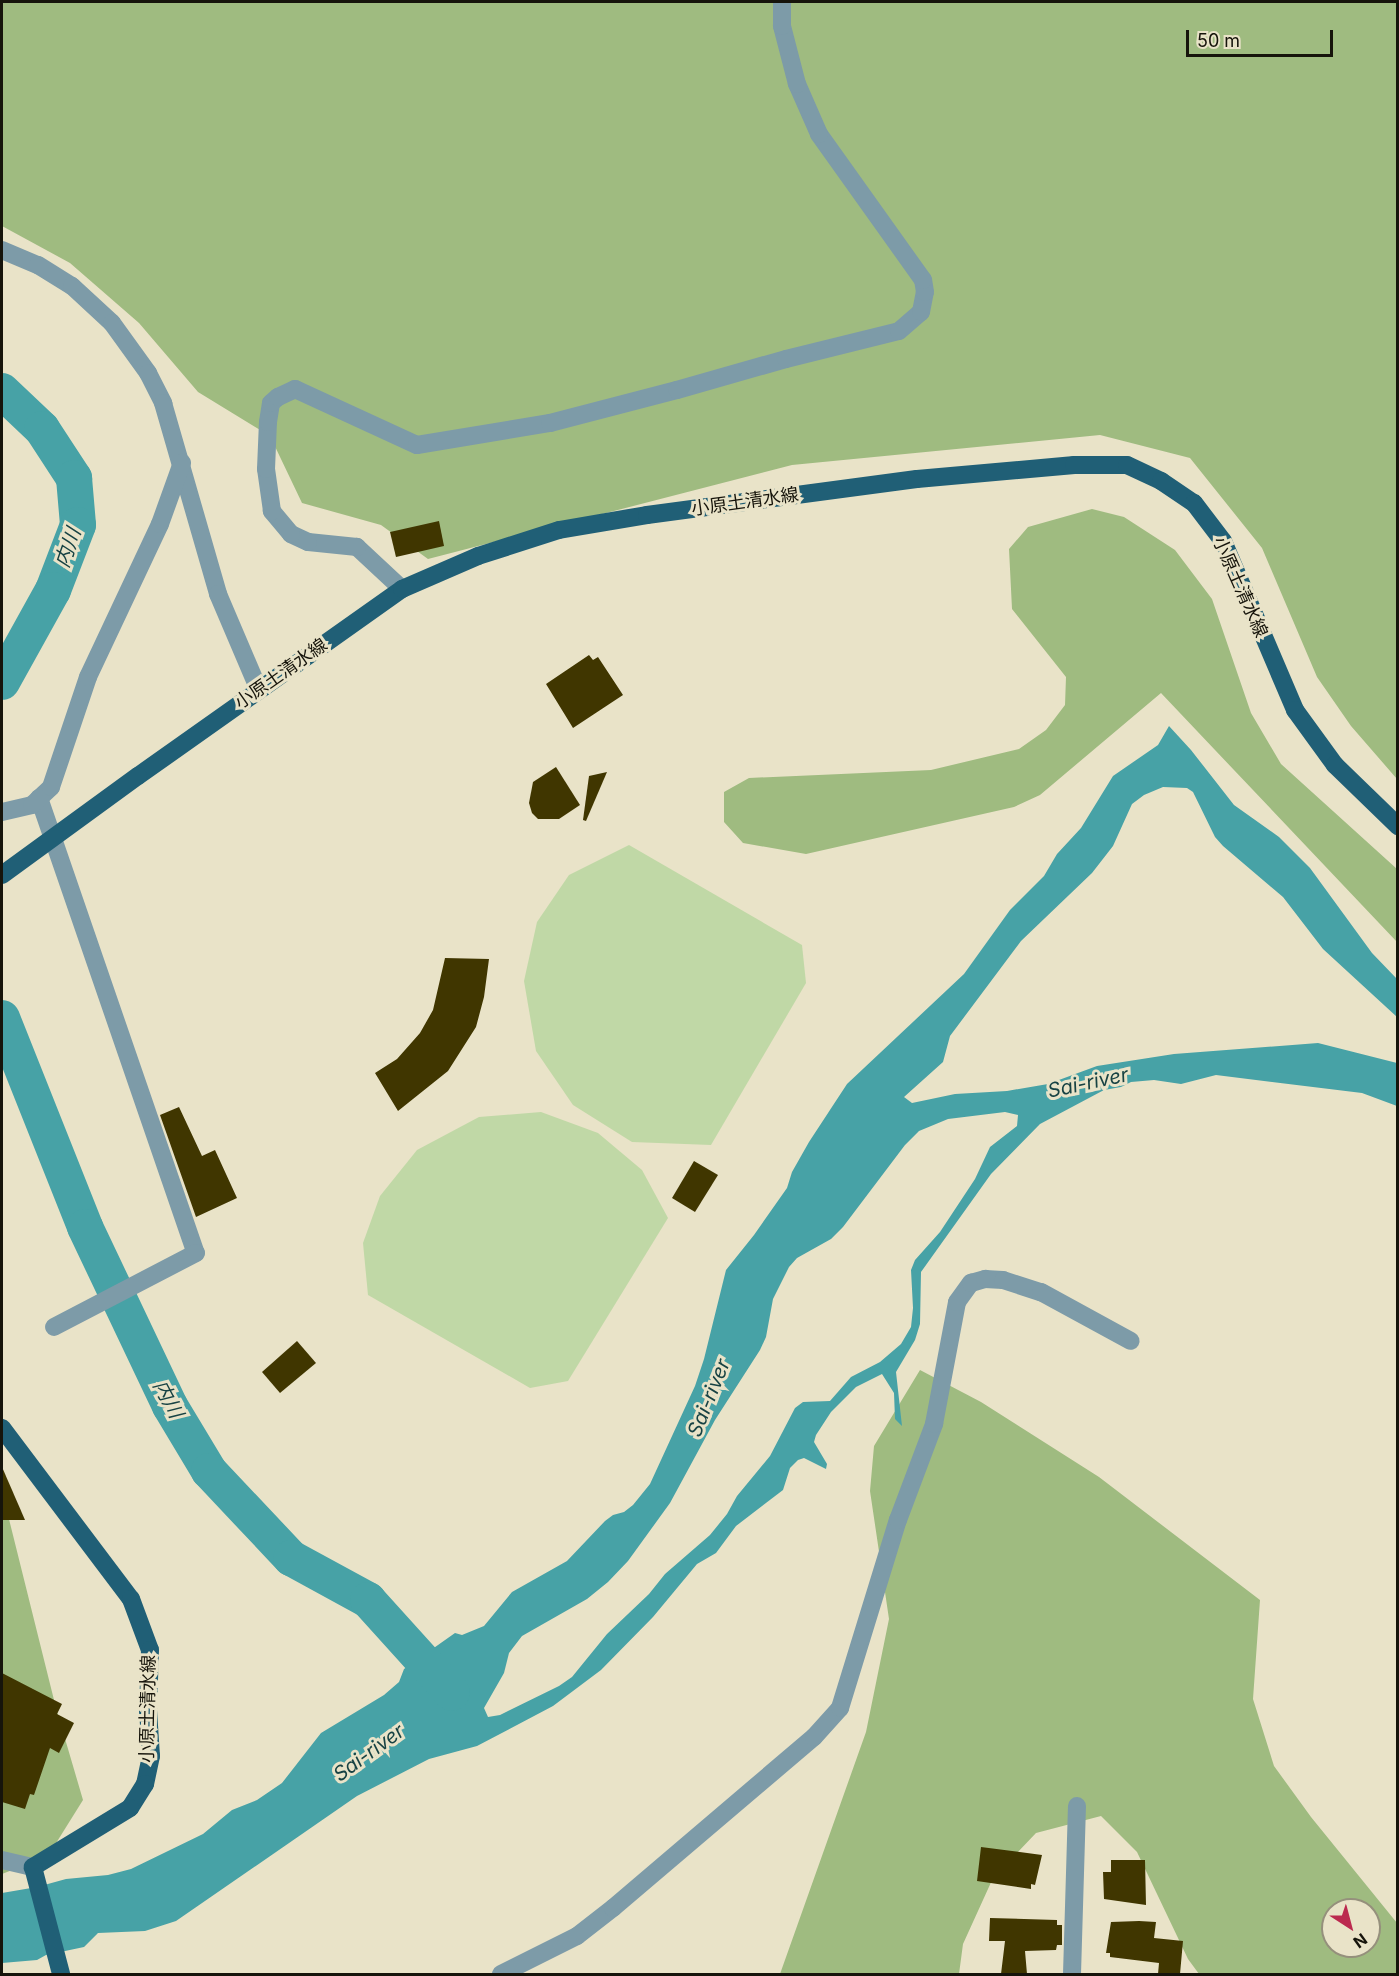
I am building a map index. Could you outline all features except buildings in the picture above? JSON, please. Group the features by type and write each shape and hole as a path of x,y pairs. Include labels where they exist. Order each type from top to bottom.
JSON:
{"main road":[{"name":"小原土清水線","path":"2,875 402,589 478,556 570,528 917,479 1074,465 1127,465 1161,481 1194,503 1223,541 1295,710 1335,765 1398,826"},
{"name":"小原土清水線","path":"2,1428 131,1599 150,1650 148,1710 151,1756 145,1784 130,1808 34,1872"},
{"path":"34,1872 61,1974"}],"street":[{"path":"402,589 357,547 308,542 291,534 272,511 267,469 268,422 271,403 278,397 295,390 417,445 550,423 677,390 786,359 898,331 921,312 925,292 923,280 819,134 796,84 782,26 782,2"},
{"path":"2,250 38,265 72,286 112,323 148,373 163,403 182,462 218,594 259,690"},
{"path":"2,812 32,805 51,787 88,676 160,524 182,462"},
{"path":"39,798 196,1253 54,1327"},
{"path":"501,1974 577,1936 613,1908 814,1737 840,1708 898,1520 934,1424 957,1302 971,1283 985,1279 1003,1280 1041,1292 1131,1341"},
{"path":"1072,1974 1077,1806"},
{"path":"2,1860 34,1872"}],"green space":[{"path":"2,2 1397,2 1397,779 1351,726 1317,677 1262,548 1190,458 1100,435 792,465 428,559 381,525 302,503 270,436 198,392 139,323 70,263 2,226"},
{"path":"1092,509 1124,517 1175,550 1212,599 1251,713 1281,764 1397,869 1397,942 1161,693 1040,795 1014,807 806,854 743,843 724,822 724,792 749,778 931,770 1019,749 1046,730 1065,705 1066,677 1012,609 1009,549 1028,527"},
{"path":"629,845 802,945 806,983 711,1145 632,1142 573,1105 536,1051 524,981 537,922 569,875"},
{"path":"541,1112 598,1133 642,1170 668,1218 568,1381 530,1388 368,1295 363,1243 380,1196 417,1150 479,1117"},
{"path":"920,1370 981,1402 1099,1477 1260,1600 1253,1699 1274,1766 1311,1817 1377,1898 1321,1898 1321,1958 1381,1958 1381,1903 1397,1923 1397,1974 1199,1974 1188,1959 1137,1852 1101,1816 1036,1833 993,1878 963,1944 959,1974 780,1974 866,1732 889,1619 870,1491 874,1446"},
{"path":"2,1491 56,1708 83,1800 48,1856 2,1874"}],"water":[{"name":"Sai-river","path":"1169,726 1234,805 1279,837 1310,868 1372,953 1397,979 1397,1017 1323,949 1283,897 1223,846 1215,837 1193,792 1187,788 1163,787 1144,795 1132,804 1113,846 1092,873 1021,941 950,1036 943,1062 904,1097 912,1103 955,1094 1007,1091 1048,1084 1097,1066 1174,1054 1318,1043 1397,1063 1397,1106 1362,1093 1216,1075 1181,1084 1154,1080 1131,1082 1121,1087 1104,1090 1040,1124 991,1174 921,1272 920,1324 915,1340 896,1372 902,1426 895,1419 894,1393 882,1374 856,1387 831,1412 816,1435 814,1442 827,1464 826,1469 804,1458 798,1460 790,1468 783,1490 736,1526 716,1553 697,1564 653,1617 601,1670 553,1706 477,1746 429,1759 357,1796 176,1921 145,1931 98,1933 84,1947 46,1955 37,1960 2,1963 2,1893 66,1879 108,1875 131,1869 203,1834 232,1810 257,1800 282,1783 321,1733 384,1695 399,1682 404,1669 455,1633 462,1635 484,1626 512,1592 567,1561 605,1521 633,1505 650,1484 695,1386 726,1270 787,1188 792,1172 809,1142 847,1084 964,974 1010,910 1044,876 1057,854 1081,828 1113,776 1158,745","holes":["1005,1112 1018,1115 1017,1126 990,1147 975,1179 940,1232 915,1260 911,1270 913,1308 911,1327 901,1344 880,1362 851,1377 830,1401 803,1402 795,1408 770,1456 737,1496 727,1514 710,1535 665,1574 649,1594 607,1634 572,1677 559,1686 500,1715 488,1717 484,1708 504,1673 509,1653 522,1636 587,1599 608,1582 628,1561 670,1503 715,1420 760,1350 766,1337 773,1299 789,1267 797,1258 831,1239 843,1227 905,1145 919,1131 948,1119"]}],"waterway":[{"name":"内川","path":"2,391 42,429 74,478 78,525 53,590 2,682"},
{"name":"内川","path":"2,1018 85,1227 170,1406 209,1471 291,1558 368,1600 452,1693"}]}
